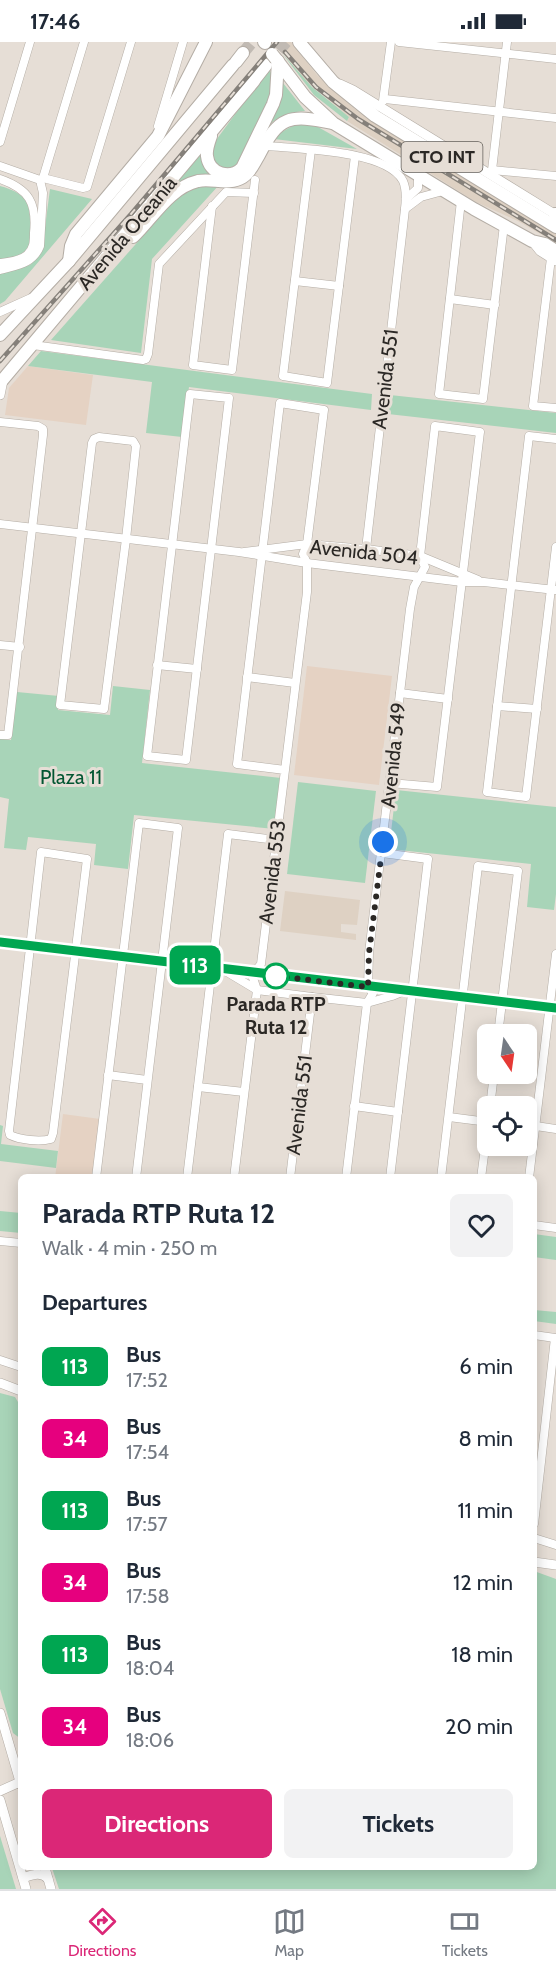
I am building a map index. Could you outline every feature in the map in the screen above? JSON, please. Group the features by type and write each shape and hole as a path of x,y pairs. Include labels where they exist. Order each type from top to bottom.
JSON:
{"highway":[{"path":"69,261 71,246 76,234 163,129 206,42"},
{"name":"CTO INT","path":"299,42 333,82 375,116 556,218"},
{"path":"213,129 207,156 210,164 221,174 235,173 242,168 276,95 270,54"},
{"name":"Avenida Oceanía","path":"1,382 254,80 270,54"},
{"name":"CTO INT","path":"270,54 305,97 333,123 461,201 532,241 545,244 554,257"},
{"name":"Avenida Oceanía","path":"0,336 69,261 238,60"},
{"path":"106,258 124,246 181,188 202,180 235,181 247,174 270,133 280,125 300,118 333,123"}],"main road":[{"name":"CTO INT","path":"333,82 382,103 490,172 556,218"},
{"path":"0,395 1,382"},
{"path":"0,942 553,1008"},
{"path":"0,1383 18,1390"},
{"path":"537,1563 554,1567"},
{"path":"0,1713 18,1774"},
{"path":"0,1791 18,1785"},
{"path":"0,1800 18,1857"},
{"path":"22,1870 26,1889"},
{"path":"23,1878 44,1875 49,1884"}],"street":[{"path":"0,142 30,42"},
{"path":"0,270 27,262 37,253 40,246 41,179 84,42"},
{"path":"0,166 41,179 86,188 131,42"},
{"path":"158,126 183,42"},
{"path":"391,42 382,103 498,111 556,118"},
{"path":"399,42 556,59"},
{"path":"507,42 490,172 556,176"},
{"path":"267,146 374,160 396,173 404,185 406,199"},
{"path":"310,150 283,376 327,383 355,156"},
{"name":"Avenida 551","path":"366,549 406,199 418,188 420,182 418,175"},
{"path":"0,179 13,184 28,197 34,208 35,222 33,244 28,254 19,260 0,263"},
{"path":"212,206 193,365 232,370 255,180"},
{"path":"405,209 421,196 445,190"},
{"path":"33,345 146,359 159,264 228,191 254,193"},
{"path":"461,201 439,394 483,399 504,225"},
{"path":"554,257 533,406 556,408"},
{"path":"295,281 339,286"},
{"path":"0,312 38,295"},
{"path":"450,299 495,305"},
{"path":"190,393 229,398 186,759 147,756 172,544 190,393"},
{"path":"285,770 237,764 280,403 324,410 308,544"},
{"path":"0,422 38,426 43,429 20,647 4,735"},
{"path":"390,783 437,787 480,432 435,426 420,556 425,567 421,577"},
{"path":"556,439 530,436 487,792 526,797 554,590 556,547"},
{"path":"99,437 130,441 135,444 136,449 104,709 60,705 81,533 94,439 99,437"},
{"name":"Avenida 504","path":"0,524 262,553 307,563 421,577 462,578 554,590"},
{"name":"Avenida 504","path":"262,553 308,544 366,549 420,556 462,578"},
{"name":"Avenida 553","path":"253,973 261,964 307,592 307,563 303,554 308,544"},
{"name":"Avenida 549","path":"367,1003 373,993 368,987 369,953 400,693 414,587 421,577"},
{"path":"0,645 20,647"},
{"path":"157,665 197,669"},
{"path":"247,677 295,682"},
{"path":"400,693 448,699"},
{"path":"497,706 537,710"},
{"path":"96,1174 139,823 178,828 136,1174"},
{"path":"187,1174 216,968 228,834 276,840"},
{"path":"41,852 87,859 53,1133 51,1138 44,1140 16,1138 10,1135 9,1127 32,946 41,852"},
{"path":"382,853 428,859 408,991 390,1174"},
{"path":"442,1174 478,866 518,871 499,1024"},
{"path":"537,1119 553,1008 556,954"},
{"path":"216,968 257,990 312,997 367,1003 408,991"},
{"path":"234,1174 257,990 252,980 253,973"},
{"name":"Avenida 551","path":"290,1174 312,997"},
{"path":"346,1174 367,1003"},
{"path":"108,1075 147,1080"},
{"path":"198,1087 244,1092"},
{"path":"354,1106 398,1112"},
{"path":"449,1117 477,1121"},
{"path":"537,1126 556,1129"},
{"path":"482,1174 484,1156"},
{"path":"530,1174 533,1156"},
{"path":"537,1225 556,1228"},
{"path":"0,1241 18,1243"},
{"path":"537,1335 555,1338 537,1496"},
{"path":"0,1360 18,1366"},
{"path":"537,1438 543,1439"},
{"path":"537,1539 556,1545"}],"shaded area":[{"path":"275,42 291,42 317,75 355,109 556,234 556,243 518,221 476,202 347,121 349,117 306,81"},
{"path":"28,366 93,375 86,425 5,415 9,388"},
{"path":"307,666 392,676 379,785 294,775"},
{"path":"285,891 360,900 357,925 341,924 341,932 356,934 356,940 280,931"},
{"path":"63,1114 100,1119 92,1174 56,1174"}],"green space":[{"path":"282,53 312,87 349,117 347,121 314,95"},
{"path":"269,68 272,76 272,96 239,162 234,167 223,168 214,161 211,147"},
{"path":"283,83 305,111 284,115 267,127 281,99"},
{"path":"298,123 318,127 357,149 274,139 278,134"},
{"path":"201,154 211,174 189,178 170,191"},
{"path":"219,185 152,259 141,353 51,340 180,194 194,187"},
{"path":"0,186 17,192 26,201 30,213 30,241 26,250 18,256 0,260"},
{"path":"50,189 92,199 0,304 0,272 30,265 42,251"},
{"path":"41,351 372,394 371,410 189,387 182,437 146,433 152,382 28,366"},
{"path":"390,395 556,413 556,433 388,414"},
{"name":"Plaza 11","path":"113,686 150,690 142,763 281,778 275,829 134,815 128,869 94,865 96,844 28,837 26,850 4,848 9,799 0,797 0,739 11,740 17,692 59,696 58,710 110,715"},
{"path":"298,782 376,791 365,883 287,874"},
{"path":"396,790 556,807 554,910 527,907 531,864 389,849"},
{"path":"0,1125 3,1126 1,1144 58,1151 56,1168 0,1161"},
{"path":"0,1211 18,1213 18,1233 0,1231"},
{"path":"537,1234 556,1237 556,1260 537,1257"},
{"path":"537,1310 556,1312 556,1324 537,1321"},
{"path":"0,1393 15,1397 18,1402 18,1737 13,1733 0,1689"},
{"path":"537,1572 556,1579 556,1889 59,1889 53,1870 537,1870"},
{"path":"0,1836 16,1889 0,1889"}],"tunnel":[{"path":"243,53 252,42"},
{"path":"267,64 286,42"}],"railway":[{"path":"0,361 131,214 277,42"},
{"path":"285,52 316,87 358,119 556,240"}],"bus line":[{"name":"113","path":"0,942 556,1008"}],"place":[{"name":"Parada RTP Ruta 12","path":"276,976"}],"route":[{"path":"276,976 368,987 369,953 383,842"}]}
